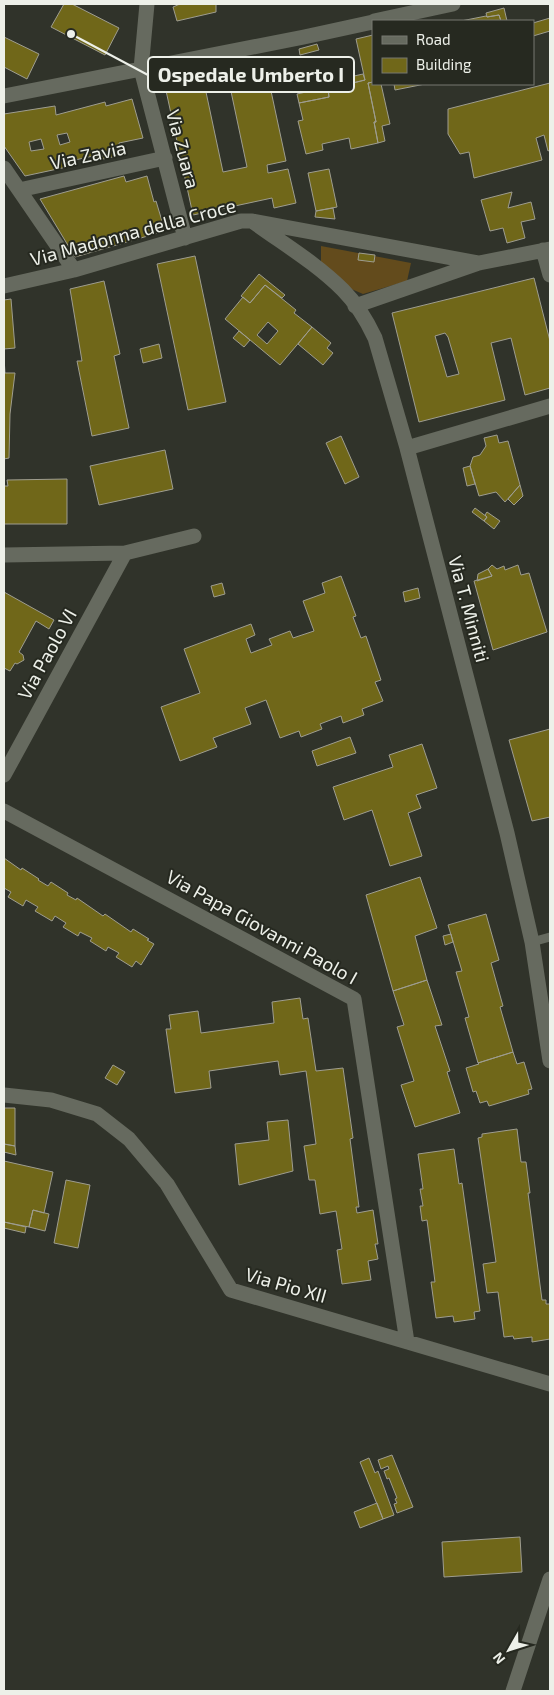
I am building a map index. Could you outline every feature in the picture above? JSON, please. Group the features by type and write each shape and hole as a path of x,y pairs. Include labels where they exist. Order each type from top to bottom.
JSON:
{"street":[{"name":"Via Zuara","path":"147,4 142,69 185,238"},
{"path":"378,20 453,4"},
{"path":"4,96 294,39 372,21"},
{"name":"Via Zavia","path":"19,190 165,158"},
{"path":"4,168 74,270"},
{"name":"Via Madonna della Croce","path":"4,286 74,270 241,221 252,221 479,264"},
{"name":"Via T. Minniti","path":"252,221 318,269 343,290 368,323 375,338 406,448 507,833 532,942 548,1034 550,1061"},
{"path":"547,249 550,275"},
{"name":"Via Madonna della Croce","path":"355,306 479,264 547,249"},
{"path":"406,448 550,406"},
{"path":"4,555 125,553 194,536"},
{"name":"Via Paolo VI","path":"4,775 125,553"},
{"name":"Via Papa Giovanni Paolo I","path":"4,811 354,999 407,1342"},
{"name":"Via Pio XII","path":"4,1095 51,1100 97,1114 129,1139 168,1184 231,1290 550,1384"},
{"path":"513,1691 550,1582"}],"lane":[{"path":"532,942 550,937"}],"shaded area":[{"path":"321,246 411,263 407,281 363,294 349,288 321,263"}],"building":[{"path":"64,4 72,4 119,28 105,55 51,27"},
{"path":"180,4 216,4 216,12 177,21 173,7"},
{"path":"504,8 507,20 501,20 499,15 487,17 486,13"},
{"path":"499,15 501,20 466,20 486,16"},
{"path":"550,18 550,31 534,36 534,23"},
{"path":"372,35 372,82 368,83 378,143 351,149 349,138 322,144 323,150 306,154 298,121 303,120 299,103 329,97 328,89 365,80 356,39"},
{"path":"4,37 39,54 27,79 4,67"},
{"path":"317,44 319,50 300,55 299,49"},
{"path":"363,74 365,80 328,89 329,97 299,103 297,94 315,90 314,85"},
{"path":"268,77 286,161 267,165 268,173 288,169 296,203 274,208 272,198 193,215 165,86 203,78 223,172 247,167 229,82 247,78 248,81"},
{"path":"368,83 381,85 390,124 382,126 385,141 378,143 374,122 376,122"},
{"path":"550,83 550,150 548,151 544,135 536,138 542,160 474,178 469,152 460,154 448,134 448,109"},
{"path":"394,85 420,85 395,90"},
{"path":"132,99 143,138 119,143 122,155 103,159 102,154 75,160 76,165 25,176 4,146 4,114 55,106 56,115 105,102 106,106","holes":["67,133 70,142 60,145 57,135","41,139 44,149 31,151 29,142"]},
{"path":"329,169 337,207 316,211 308,173"},
{"path":"124,176 126,182 147,176 165,231 75,257 40,199"},
{"path":"512,192 508,208 531,202 535,219 521,222 525,238 507,243 503,228 490,231 481,200"},
{"path":"333,208 335,219 315,217 316,211"},
{"path":"359,253 375,255 374,262 358,260"},
{"path":"195,256 226,402 188,410 157,264"},
{"path":"259,274 285,295 282,298 265,285 250,303 241,296"},
{"path":"534,278 550,341 550,388 525,395 511,338 491,343 505,400 419,422 392,313","holes":["445,333 448,337 459,374 447,377 435,336"]},
{"path":"104,281 120,354 114,356 129,428 92,436 77,361 82,361 70,289"},
{"path":"265,285 296,310 294,313 312,327 280,365 225,319 243,297 250,303","holes":["268,322 278,331 267,344 257,335"]},
{"path":"11,299 15,348 4,349 4,300"},
{"path":"312,327 331,343 327,348 333,353 323,365 298,344"},
{"path":"239,331 250,340 244,347 233,338"},
{"path":"159,344 162,358 143,363 140,349"},
{"path":"4,358 5,373 15,373 10,414 9,458 4,459"},
{"path":"497,435 499,443 508,441 520,485 505,502 496,492 479,496 470,466 473,457 480,455 486,446 484,438"},
{"path":"341,436 359,477 345,484 326,443"},
{"path":"165,450 173,489 99,505 90,466"},
{"path":"470,466 475,484 467,486 463,468"},
{"path":"67,479 67,524 4,524 4,486 8,486 7,480"},
{"path":"520,485 523,496 514,505 508,499"},
{"path":"475,508 487,517 484,521 472,512"},
{"path":"487,512 500,521 494,529 484,521 487,517 485,515"},
{"path":"492,565 497,569 504,566 505,570 518,565 521,575 529,573 547,632 493,650 474,581 492,576 488,569"},
{"path":"488,569 492,576 477,581 478,574"},
{"path":"341,576 356,616 353,617 361,638 366,636 381,680 375,682 383,701 362,709 364,715 343,723 341,716 320,724 322,729 301,737 299,731 280,738 266,700 245,708 251,724 213,738 217,747 180,761 161,707 200,693 184,649 251,624 255,635 246,639 251,653 272,645 269,639 290,631 293,638 314,631 303,601 325,593 322,583"},
{"path":"222,583 225,594 214,597 211,586"},
{"path":"418,588 420,598 405,602 403,592"},
{"path":"4,592 54,620 49,629 36,621 19,652 23,655 24,660 17,664 15,663 10,671 4,668"},
{"path":"550,729 550,817 532,821 509,740"},
{"path":"350,737 356,753 317,766 312,751"},
{"path":"422,744 437,788 416,795 421,808 408,813 422,856 390,866 372,810 344,820 333,787 393,767 389,755"},
{"path":"4,858 48,886 51,882 68,893 67,895 76,900 77,898 103,916 105,914 131,932 133,929 149,939 147,940 154,944 141,965 136,961 132,967 116,957 119,953 108,947 106,951 90,941 92,938 80,932 78,936 63,927 66,923 55,916 52,921 35,911 38,907 26,900 23,906 8,897 11,892 4,888"},
{"path":"420,877 437,928 415,936 427,980 393,991 366,895"},
{"path":"486,914 499,960 491,963 503,1006 500,1007 513,1052 478,1063 465,1018 469,1017 456,972 462,971 448,925"},
{"path":"451,934 453,942 445,945 443,936"},
{"path":"427,980 442,1025 435,1026 450,1071 447,1072 460,1113 415,1127 401,1085 414,1081 397,1027 404,1025 393,991"},
{"path":"300,998 303,1019 308,1018 316,1071 343,1068 353,1138 350,1139 359,1207 356,1207 357,1213 373,1210 378,1244 375,1244 378,1259 368,1261 371,1280 342,1284 337,1250 342,1249 336,1211 320,1214 315,1180 309,1180 304,1146 316,1144 306,1071 280,1075 278,1061 209,1071 211,1088 175,1093 166,1029 171,1029 169,1015 198,1011 201,1033 274,1023 272,1002"},
{"path":"513,1052 517,1064 524,1062 532,1089 528,1090 529,1094 489,1106 487,1101 480,1103 476,1091 473,1092 466,1068"},
{"path":"113,1065 125,1072 117,1085 105,1078"},
{"path":"4,1108 15,1108 15,1146 4,1144"},
{"path":"288,1120 293,1171 239,1185 235,1144 269,1140 267,1122"},
{"path":"517,1129 521,1162 526,1162 530,1193 528,1193 542,1300 546,1300 546,1304 550,1304 550,1339 532,1342 532,1337 514,1339 513,1336 504,1337 498,1292 487,1293 483,1264 496,1262 478,1138 482,1137 482,1134"},
{"path":"4,1144 15,1146 16,1155 4,1152"},
{"path":"454,1149 459,1184 462,1183 480,1311 474,1312 475,1319 454,1322 453,1316 436,1318 431,1282 435,1282 427,1220 422,1221 420,1206 423,1206 420,1189 423,1189 418,1154"},
{"path":"4,1161 53,1172 44,1213 33,1210 29,1227 4,1222"},
{"path":"66,1180 90,1185 78,1248 54,1243"},
{"path":"33,1210 49,1214 45,1231 29,1227"},
{"path":"4,1222 26,1227 25,1233 4,1228"},
{"path":"392,1455 413,1507 397,1513 394,1504 397,1503 395,1499 397,1498 384,1471 389,1469 388,1466 381,1469 378,1460"},
{"path":"369,1458 375,1473 378,1471 394,1515 383,1519 360,1462"},
{"path":"377,1503 383,1519 360,1528 354,1512"},
{"path":"520,1537 522,1572 444,1577 442,1542"}],"place":[{"name":"Ospedale Umberto I","path":"71,34"}]}
